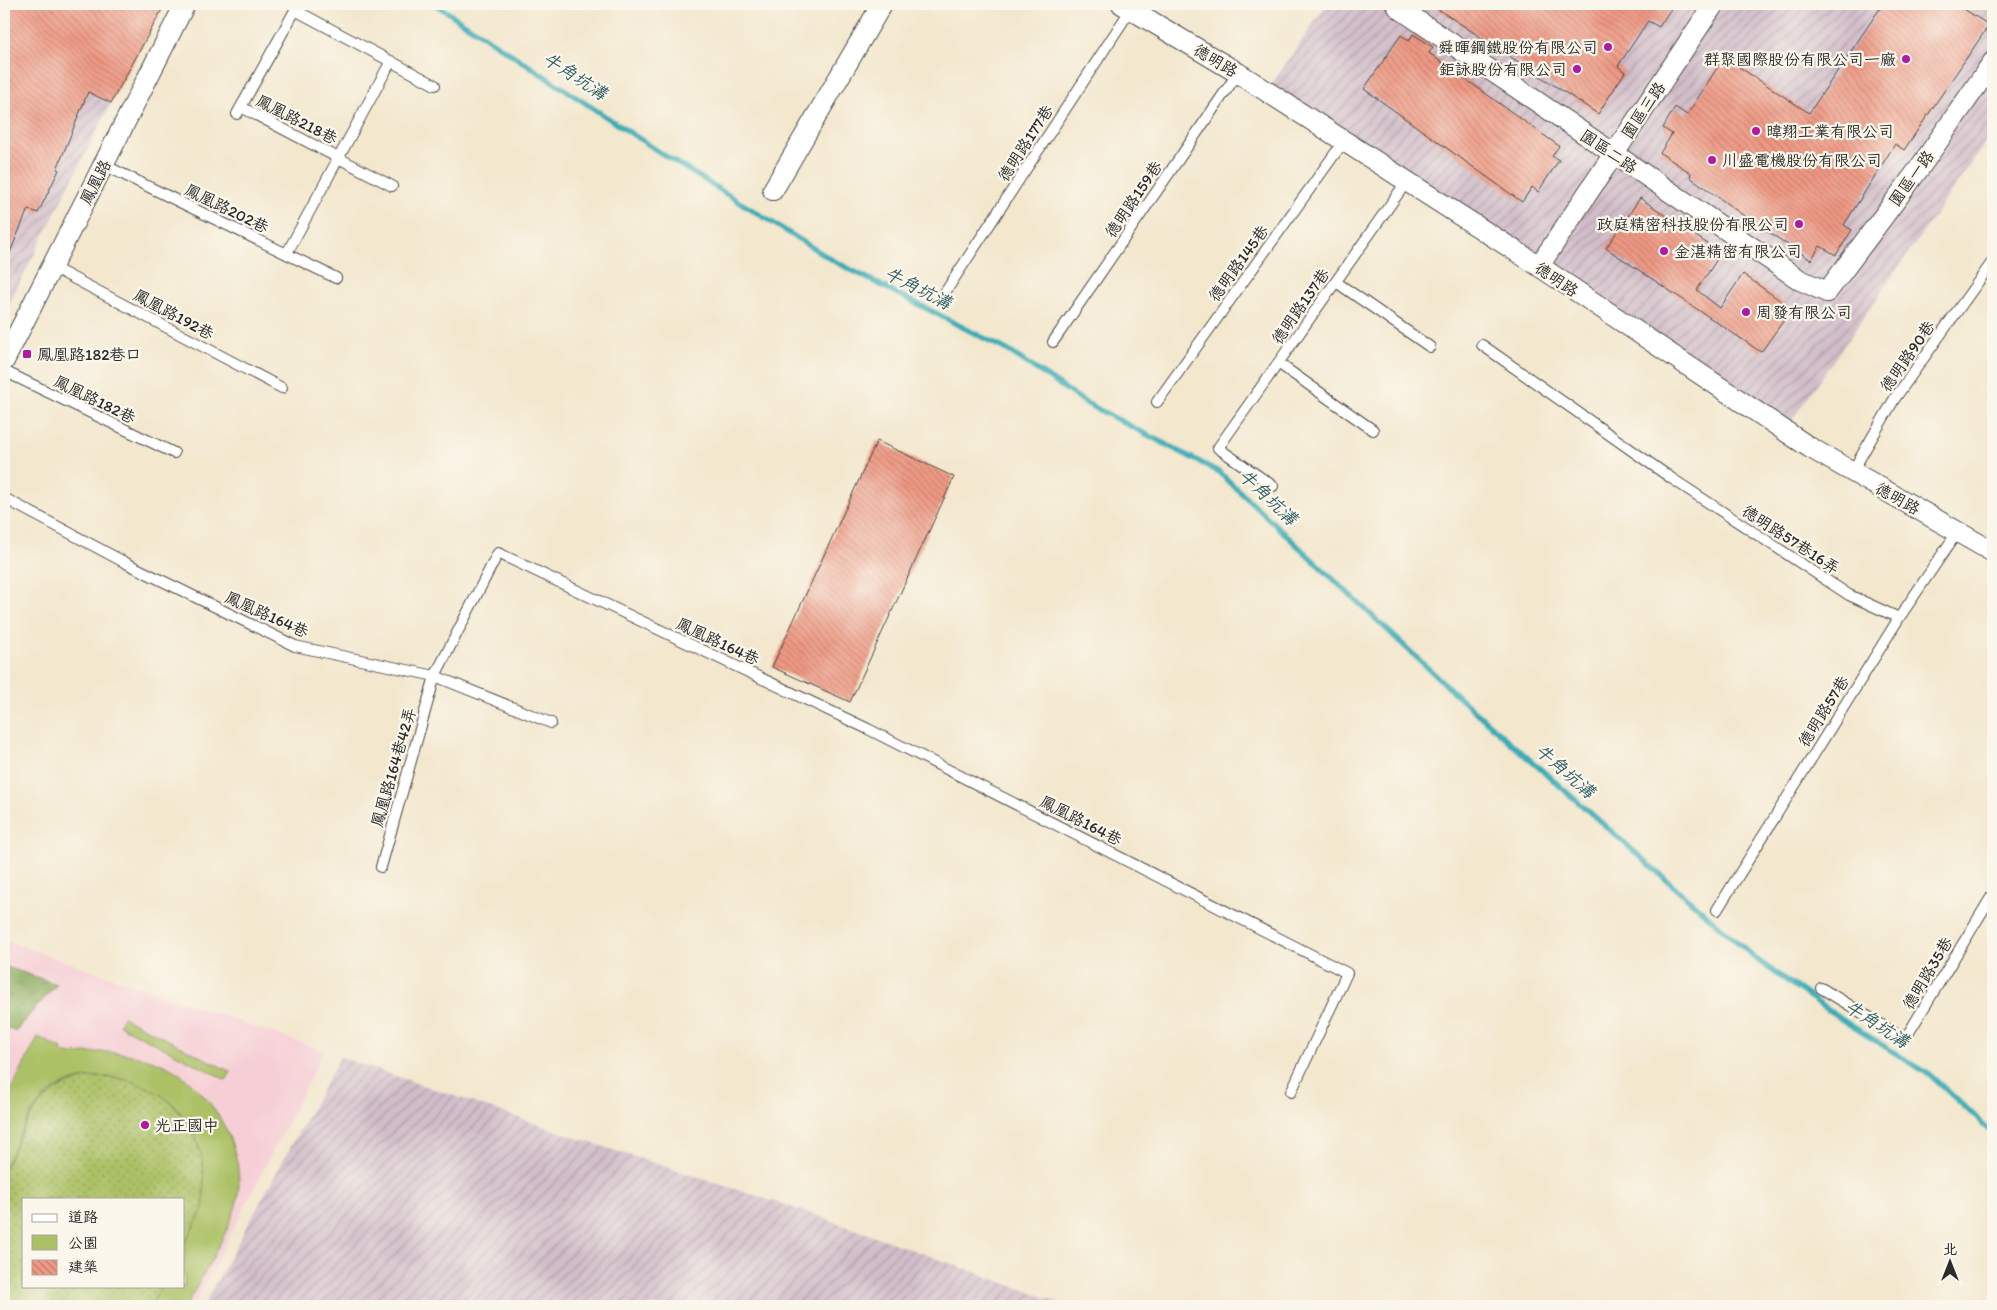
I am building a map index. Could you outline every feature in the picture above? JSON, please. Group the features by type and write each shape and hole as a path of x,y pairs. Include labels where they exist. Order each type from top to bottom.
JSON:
{"street":[{"name":"鳳凰路","path":"4,361 185,4"},
{"path":"773,190 882,4"},
{"name":"園區二路","path":"1396,4 1399,8 1800,280 1827,292"},
{"name":"園區三路","path":"1539,266 1714,4"},
{"name":"德明路","path":"1126,6 1238,73 1539,266 1809,447 1993,552"},
{"name":"園區一路","path":"1827,292 1918,170 1993,62"}],"lane":[{"name":"德明路177巷","path":"944,294 1126,6"},
{"path":"296,7 435,85"},
{"name":"鳳凰路218巷","path":"296,7 239,110 340,157 392,186"},
{"name":"鳳凰路218巷","path":"287,254 390,61"},
{"name":"德明路159巷","path":"1053,342 1238,73"},
{"name":"德明路145巷","path":"1157,402 1344,141"},
{"name":"鳳凰路202巷","path":"104,164 336,278"},
{"name":"德明路137巷","path":"1273,486 1218,448 1407,181"},
{"name":"德明路90巷","path":"1852,472 1895,398 1993,261"},
{"name":"鳳凰路192巷","path":"52,267 282,388"},
{"path":"1336,282 1430,347"},
{"name":"德明路57巷16弄","path":"1482,344 1671,478 1849,595 1899,618"},
{"path":"1278,362 1372,430"},
{"name":"鳳凰路182巷","path":"4,371 174,453"},
{"name":"鳳凰路164巷","path":"4,498 126,563 295,646 435,676 498,553 868,729 1347,973 1291,1092"},
{"name":"德明路57巷","path":"1717,910 1899,618 1958,531"},
{"path":"435,676 552,723"},
{"name":"鳳凰路164巷42弄","path":"380,867 435,676"},
{"name":"德明路35巷","path":"1821,988 1900,1035 1908,1034 1993,894"}],"shaded area":[{"path":"4,4 112,4 77,87 111,103 4,314"},
{"path":"1327,4 1993,4 1993,132 1782,434 1265,94"},
{"name":"光正國中","path":"4,940 324,1051 194,1306 4,1306"},
{"path":"340,1057 610,1149 807,1212 1069,1306 203,1306"}],"green space":[{"path":"4,966 57,984 15,1032 4,1027"},
{"path":"123,1017 231,1072 226,1080 119,1025"},
{"path":"38,1037 62,1049 61,1052 76,1054 108,1052 127,1054 151,1060 172,1069 191,1083 208,1101 222,1122 232,1145 238,1168 238,1192 233,1215 228,1227 186,1306 151,1306 161,1288 185,1288 185,1243 203,1209 204,1201 202,1160 197,1140 187,1121 174,1105 138,1083 117,1078 96,1077 76,1080 57,1089 34,1109 4,1169 4,1104"},
{"path":"97,1077 116,1078 140,1083 161,1094 174,1106 195,1137 201,1154 206,1190 203,1207 185,1243 185,1198 22,1198 22,1288 161,1288 151,1306 4,1306 4,1169 26,1124 41,1101 61,1087 81,1079"}],"building":[{"path":"4,4 165,4 111,103 88,92 57,169 59,170 38,213 28,209 4,267"},
{"path":"1430,4 1674,4 1659,27 1648,21 1618,66 1625,72 1598,114"},
{"path":"1883,4 1956,4 1989,25 1904,150 1895,144 1844,225 1852,230 1836,255 1820,246 1811,260 1747,218 1690,177 1691,173 1660,153 1672,134 1663,128 1675,107 1687,115 1724,57 1809,113"},
{"path":"1413,34 1433,47 1429,53 1559,146 1552,156 1559,160 1538,192 1532,187 1522,202 1364,89 1401,35 1409,41"},
{"name":"金湛精密有限公司","path":"1640,198 1721,253 1697,290 1720,308 1743,274 1792,309 1761,352 1606,248"},
{"path":"877,441 954,477 850,702 772,667"}],"waterway":[{"name":"牛角坑溝","path":"435,4 664,155 834,261 1009,351 1086,403 1219,472 1462,700 1760,962 1844,1021 1930,1075 1993,1133"}],"place":[{"name":"舜暉鋼鐵股份有限公司","path":"1608,47"},
{"name":"群聚國際股份有限公司一廠","path":"1906,59"},
{"name":"鉅詠股份有限公司","path":"1577,69"},
{"name":"暐翔工業有限公司","path":"1756,131"},
{"name":"川盛電機股份有限公司","path":"1712,160"},
{"name":"政庭精密科技股份有限公司","path":"1799,224"},
{"name":"金湛精密有限公司","path":"1664,251"},
{"name":"周發有限公司","path":"1746,312"},
{"name":"鳳凰路182巷口","path":"27,354"},
{"name":"光正國中","path":"145,1125"}]}
